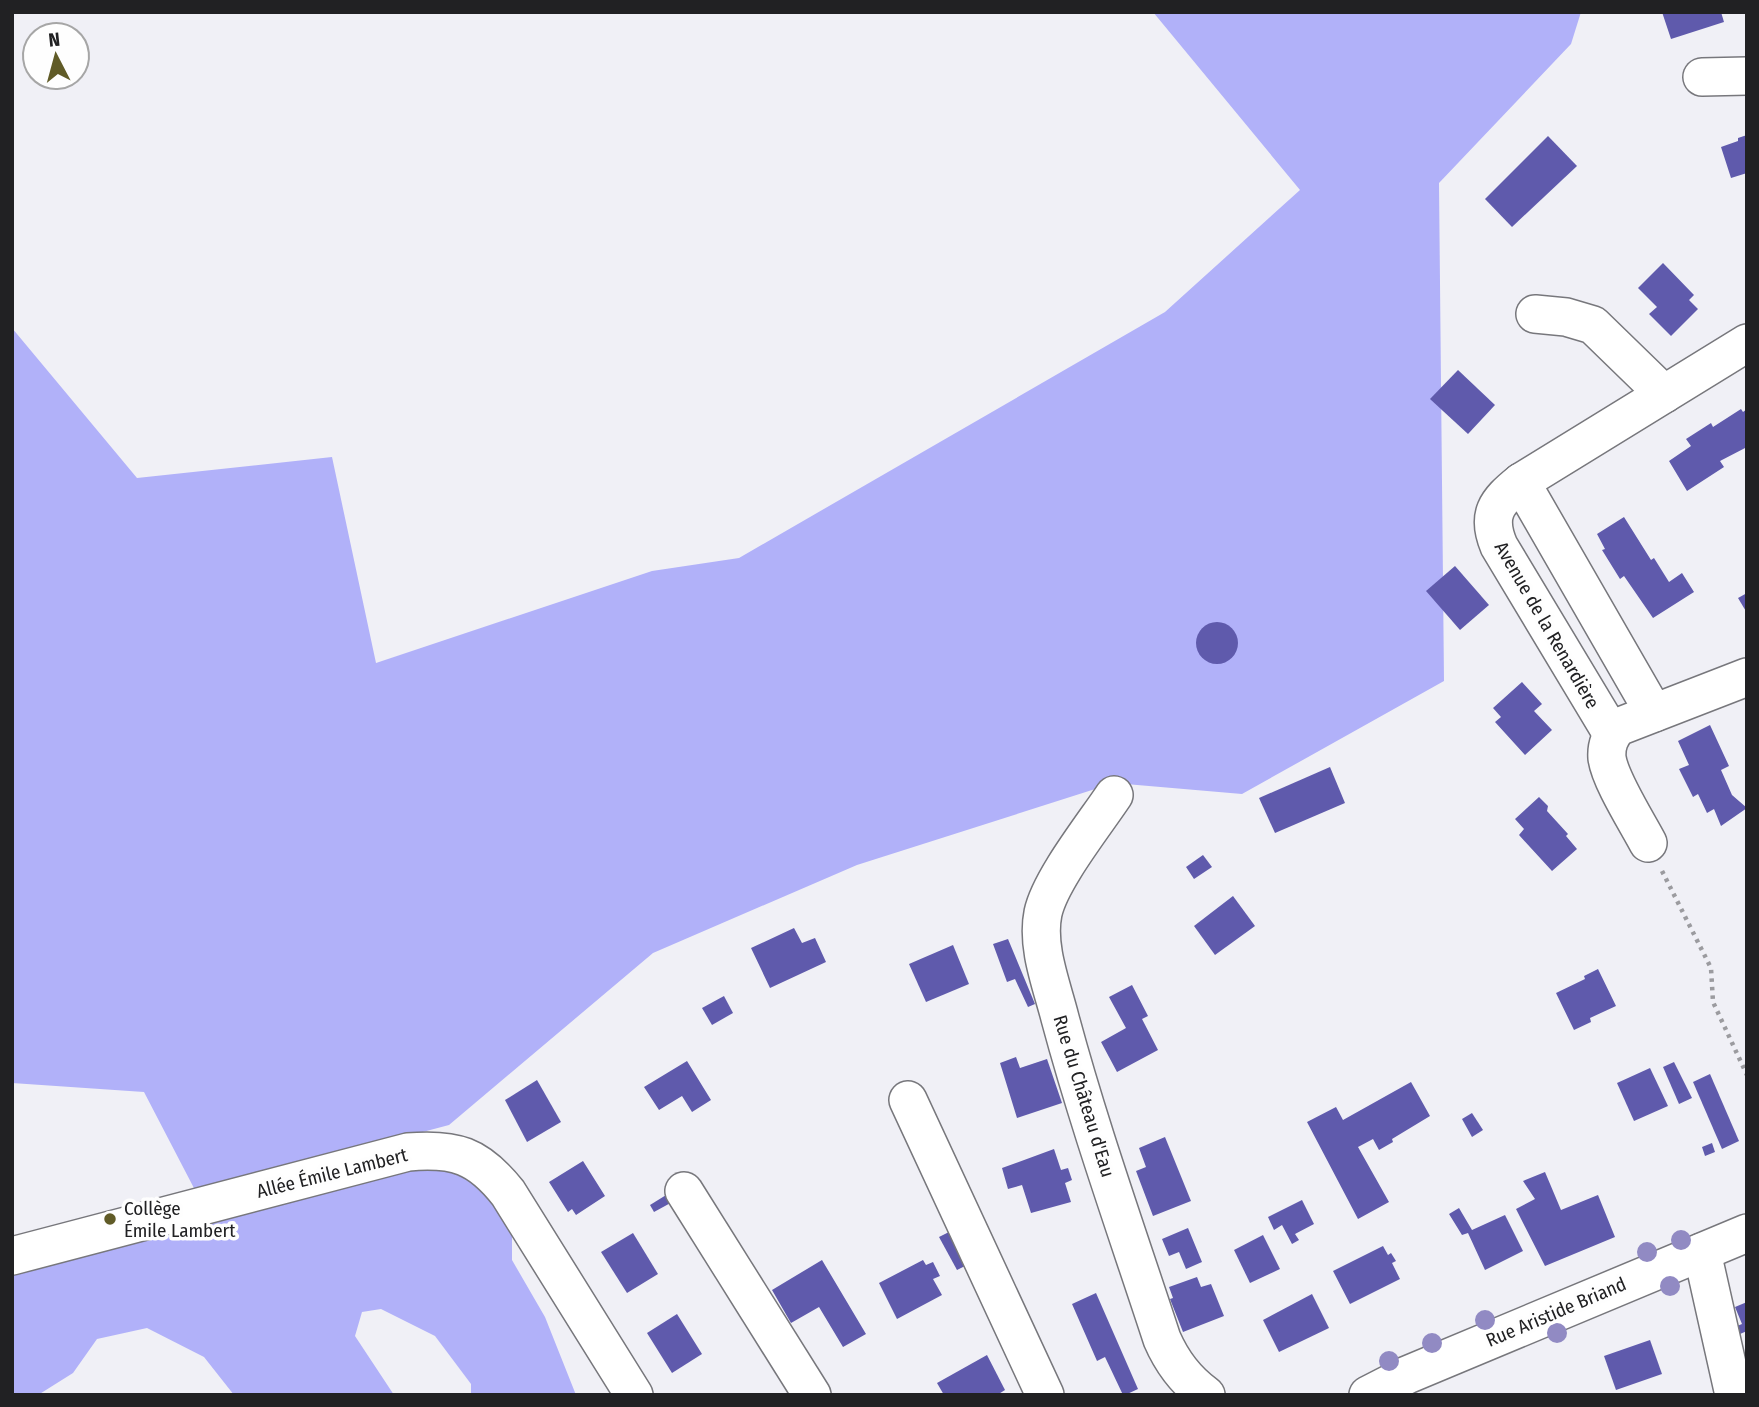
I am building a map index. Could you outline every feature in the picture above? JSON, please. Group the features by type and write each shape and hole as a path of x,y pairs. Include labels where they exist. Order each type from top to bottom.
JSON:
{"street":[{"path":"1702,77 1747,76"},
{"path":"1535,314 1566,317 1593,325 1664,394"},
{"name":"Avenue de la Renardière","path":"1612,734 1499,546 1493,532 1492,520 1496,507 1505,495 1521,482 1747,343"},
{"path":"1521,482 1654,712"},
{"path":"1648,843 1607,759 1612,734 1618,727 1747,677"},
{"name":"Rue du Château d'Eau","path":"1114,795 1054,884 1042,917 1044,948 1076,1076 1162,1339 1177,1367 1206,1395"},
{"path":"908,1100 1045,1395"},
{"name":"Allée Émile Lambert","path":"24,1253 408,1152 427,1150 463,1154 494,1175 508,1193 634,1395"},
{"path":"684,1191 811,1395"},
{"name":"Rue Aristide Briand","path":"1368,1395 1407,1375 1747,1233"},
{"path":"1702,1252 1734,1395"}],"path":[{"path":"1648,843 1711,968 1713,1002 1747,1074"}],"shaded area":[{"path":"1153,12 1581,12 1571,44 1439,183 1444,681 1242,794 1114,783 857,865 653,953 449,1125 196,1192 144,1092 12,1083 12,328 137,478 332,457 376,663 652,571 739,558 1165,312 1300,190"},
{"path":"463,1154 512,1233 512,1260 545,1317 576,1395 471,1395 471,1384 435,1336 381,1309 362,1312 355,1336 394,1395 234,1395 204,1357 147,1328 97,1339 73,1373 38,1395 12,1395 12,1272"}],"building":[{"path":"1662,12 1721,12 1724,22 1671,39"},
{"path":"1747,135 1747,173 1731,178 1721,147"},
{"path":"1548,136 1577,166 1512,227 1485,199"},
{"path":"1663,263 1694,295 1689,300 1698,309 1671,336 1649,314 1657,307 1638,288"},
{"path":"1458,370 1495,405 1468,434 1430,399"},
{"path":"1741,409 1743,412 1747,409 1747,447 1720,461 1724,467 1687,491 1669,461 1691,446 1686,439 1711,423 1713,427"},
{"path":"1624,517 1651,560 1654,558 1669,582 1682,573 1694,592 1653,618 1624,576 1620,579 1602,550 1605,549 1597,534"},
{"path":"1455,566 1489,605 1460,630 1426,591"},
{"path":"1747,593 1747,613 1738,598"},
{"path":"1217,622 1232,628 1238,643 1232,658 1217,664 1202,658 1196,643 1202,628"},
{"path":"1522,682 1542,704 1534,711 1552,730 1525,755 1495,722 1501,717 1493,708"},
{"path":"1710,725 1729,766 1721,770 1732,795 1747,808 1721,826 1714,809 1707,813 1698,794 1693,797 1679,769 1689,765 1678,741"},
{"path":"1330,767 1345,803 1275,833 1259,798"},
{"path":"1539,797 1577,849 1552,871 1519,835 1524,829 1515,819"},
{"path":"1203,855 1212,867 1194,879 1186,867"},
{"path":"1233,896 1255,926 1215,955 1194,926"},
{"path":"794,928 802,943 815,938 826,962 770,988 751,948"},
{"path":"1008,939 1035,1004 1028,1007 1015,979 1007,982 993,944"},
{"path":"953,945 969,984 926,1002 909,964"},
{"path":"1598,969 1616,1006 1590,1018 1591,1022 1574,1030 1556,993 1585,979 1584,976"},
{"path":"1132,985 1148,1016 1142,1019 1158,1050 1117,1072 1101,1042 1126,1028 1109,997"},
{"path":"724,996 733,1013 712,1025 702,1008"},
{"path":"1016,1057 1020,1068 1047,1059 1062,1103 1017,1118 1000,1063"},
{"path":"687,1061 711,1100 692,1112 682,1096 659,1110 644,1087"},
{"path":"1674,1062 1692,1098 1679,1104 1663,1067"},
{"path":"1650,1068 1668,1106 1634,1121 1617,1083"},
{"path":"1710,1074 1739,1141 1722,1149 1693,1082"},
{"path":"537,1080 561,1122 527,1142 505,1100"},
{"path":"1411,1082 1430,1116 1379,1150 1373,1139 1358,1147 1389,1202 1358,1219 1307,1122 1336,1107 1343,1120"},
{"path":"1472,1113 1483,1130 1472,1137 1462,1119"},
{"path":"1165,1137 1191,1201 1153,1216 1136,1171 1146,1167 1139,1148"},
{"path":"1712,1143 1715,1152 1705,1156 1702,1147"},
{"path":"1054,1149 1061,1170 1068,1168 1072,1180 1065,1183 1071,1202 1031,1213 1022,1185 1008,1189 1002,1168"},
{"path":"583,1161 605,1196 576,1215 572,1209 568,1212 549,1182"},
{"path":"1545,1172 1561,1210 1598,1195 1615,1237 1545,1266 1516,1209 1535,1199 1523,1181"},
{"path":"671,1192 676,1200 654,1212 650,1205"},
{"path":"1302,1200 1314,1224 1295,1234 1299,1240 1292,1244 1282,1225 1274,1230 1268,1217"},
{"path":"1459,1208 1472,1230 1505,1215 1523,1251 1485,1270 1468,1233 1462,1235 1449,1214"},
{"path":"1188,1228 1202,1262 1186,1269 1179,1252 1169,1256 1162,1239"},
{"path":"951,1231 969,1264 957,1270 939,1237"},
{"path":"633,1233 658,1274 627,1293 601,1252"},
{"path":"1263,1235 1280,1269 1250,1283 1234,1250"},
{"path":"1383,1246 1388,1255 1391,1253 1396,1261 1392,1263 1400,1279 1350,1304 1333,1271"},
{"path":"822,1260 866,1334 843,1347 819,1307 791,1323 772,1290"},
{"path":"923,1260 926,1265 933,1262 940,1276 933,1279 942,1295 897,1319 879,1283"},
{"path":"1197,1277 1201,1287 1211,1284 1224,1316 1183,1332 1170,1299 1173,1298 1169,1287"},
{"path":"1096,1293 1138,1389 1125,1395 1105,1357 1097,1361 1072,1304"},
{"path":"1312,1294 1329,1328 1279,1352 1263,1320"},
{"path":"1747,1302 1747,1331 1740,1334 1737,1326 1742,1324 1735,1307"},
{"path":"677,1314 702,1354 672,1373 647,1333"},
{"path":"1650,1340 1662,1374 1616,1390 1604,1356"},
{"path":"987,1355 1005,1390 997,1395 944,1395 937,1383"}],"place":[{"name":"Collège Émile Lambert","path":"110,1219"}]}
